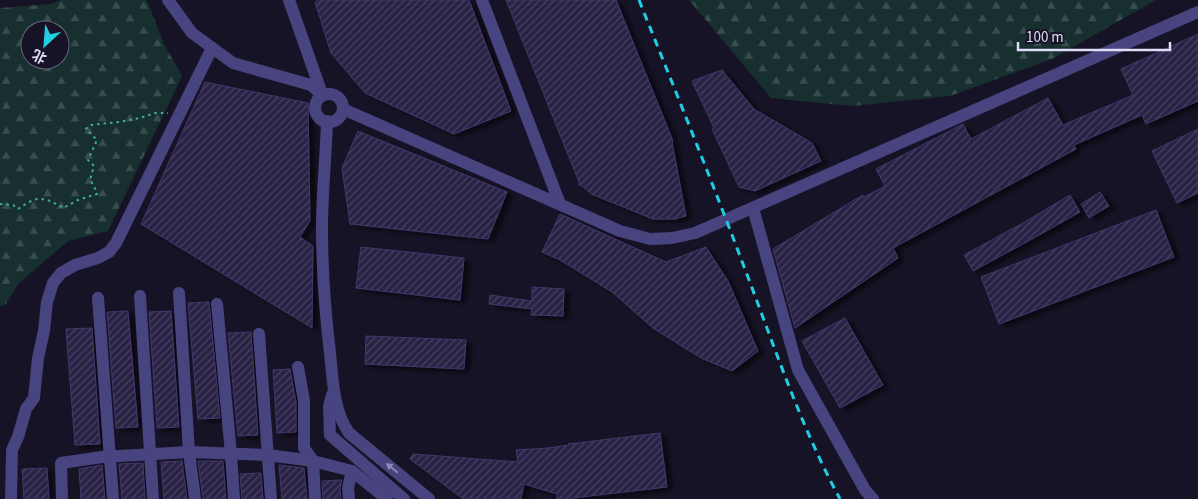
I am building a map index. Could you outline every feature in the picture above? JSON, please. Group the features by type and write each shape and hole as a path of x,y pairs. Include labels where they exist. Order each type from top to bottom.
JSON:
{"street":[{"path":"168,0 192,33 233,63 311,85 322,95"},
{"path":"289,0 322,95"},
{"path":"482,0 560,204"},
{"path":"343,109 620,231 650,239 672,238 695,233 1198,12"},
{"path":"11,499 12,450 26,410 34,398 47,302 53,283 61,273 75,265 98,258 109,252 116,243 212,48"},
{"path":"326,94 335,95 341,101 343,109 336,120 327,122 320,118 315,110 316,102 322,95 326,94"},
{"path":"327,122 322,227 326,317 333,388 341,418 349,433 429,499"},
{"path":"753,208 798,370 865,490 873,499"},
{"path":"179,293 189,452 195,499"},
{"path":"140,296 153,499"},
{"path":"98,298 113,499"},
{"path":"217,304 234,499"},
{"path":"259,334 271,499"},
{"path":"298,366 304,401 304,448 313,461 314,499"},
{"path":"333,388 329,407 330,435 404,499"},
{"path":"62,499 61,462 189,452 268,455 313,461 352,471 387,499"},
{"path":"349,499 348,488 352,471"}],"path":[{"path":"0,204 13,205 18,209 34,199 55,203 62,208 97,194 90,180 94,166 88,160 96,140 86,129 90,125 140,118 155,112 180,113"}],"green space":[{"path":"61,0 146,0 164,44 182,76 108,231 68,241 18,284 6,304 0,307 0,8 50,4"},
{"path":"689,0 1156,0 1052,59 950,96 852,106 771,98"}],"building":[{"path":"319,0 469,0 511,111 454,134 365,93 331,53 315,2"},
{"path":"506,0 616,0 673,141 686,216 675,219 653,219 591,194 579,185"},
{"path":"1198,34 1198,101 1146,124 1142,115 1074,145 1076,149 893,248 898,258 795,328 773,249 863,195 864,197 885,186 876,169 963,124 971,139 1048,98 1063,125 1133,95 1121,69"},
{"path":"722,70 754,109 812,143 821,161 755,191 739,187 692,81"},
{"path":"205,82 308,103 310,221 300,237 313,246 312,328 141,224"},
{"path":"1198,129 1198,193 1177,203 1152,151"},
{"path":"358,131 507,192 488,239 350,224 342,168"},
{"path":"1100,192 1109,206 1089,218 1081,204"},
{"path":"1070,195 1080,212 973,271 964,255"},
{"path":"1156,210 1174,257 999,324 981,277"},
{"path":"560,214 666,262 706,247 728,281 758,351 732,371 701,358 654,329 612,292 560,260 542,252"},
{"path":"361,247 464,258 460,300 356,288"},
{"path":"532,287 564,289 563,316 531,315 532,309 489,304 490,295 532,301"},
{"path":"209,302 220,418 198,419 188,303"},
{"path":"128,311 138,427 116,428 107,312"},
{"path":"171,311 179,427 157,428 149,312"},
{"path":"845,318 883,385 840,408 802,341"},
{"path":"92,328 100,444 75,445 66,329"},
{"path":"251,332 258,435 238,436 228,333"},
{"path":"366,336 466,340 464,369 365,364"},
{"path":"290,369 296,402 296,432 277,433 273,370"},
{"path":"660,433 667,487 573,499 557,499 557,494 524,484 521,499 463,499 410,459 413,454 518,462 516,450 548,448"},
{"path":"182,461 187,499 164,499 161,462"},
{"path":"198,461 223,461 226,499 203,499"},
{"path":"143,463 145,499 122,499 119,464"},
{"path":"102,465 105,499 81,499 79,469"},
{"path":"279,465 304,468 307,499 282,499"},
{"path":"47,468 49,499 24,499 22,469"},
{"path":"261,473 263,499 242,499 240,474"},
{"path":"342,480 340,488 341,499 323,499 322,481"}],"railway":[{"path":"639,0 720,204 789,387 813,444 840,499"}]}
